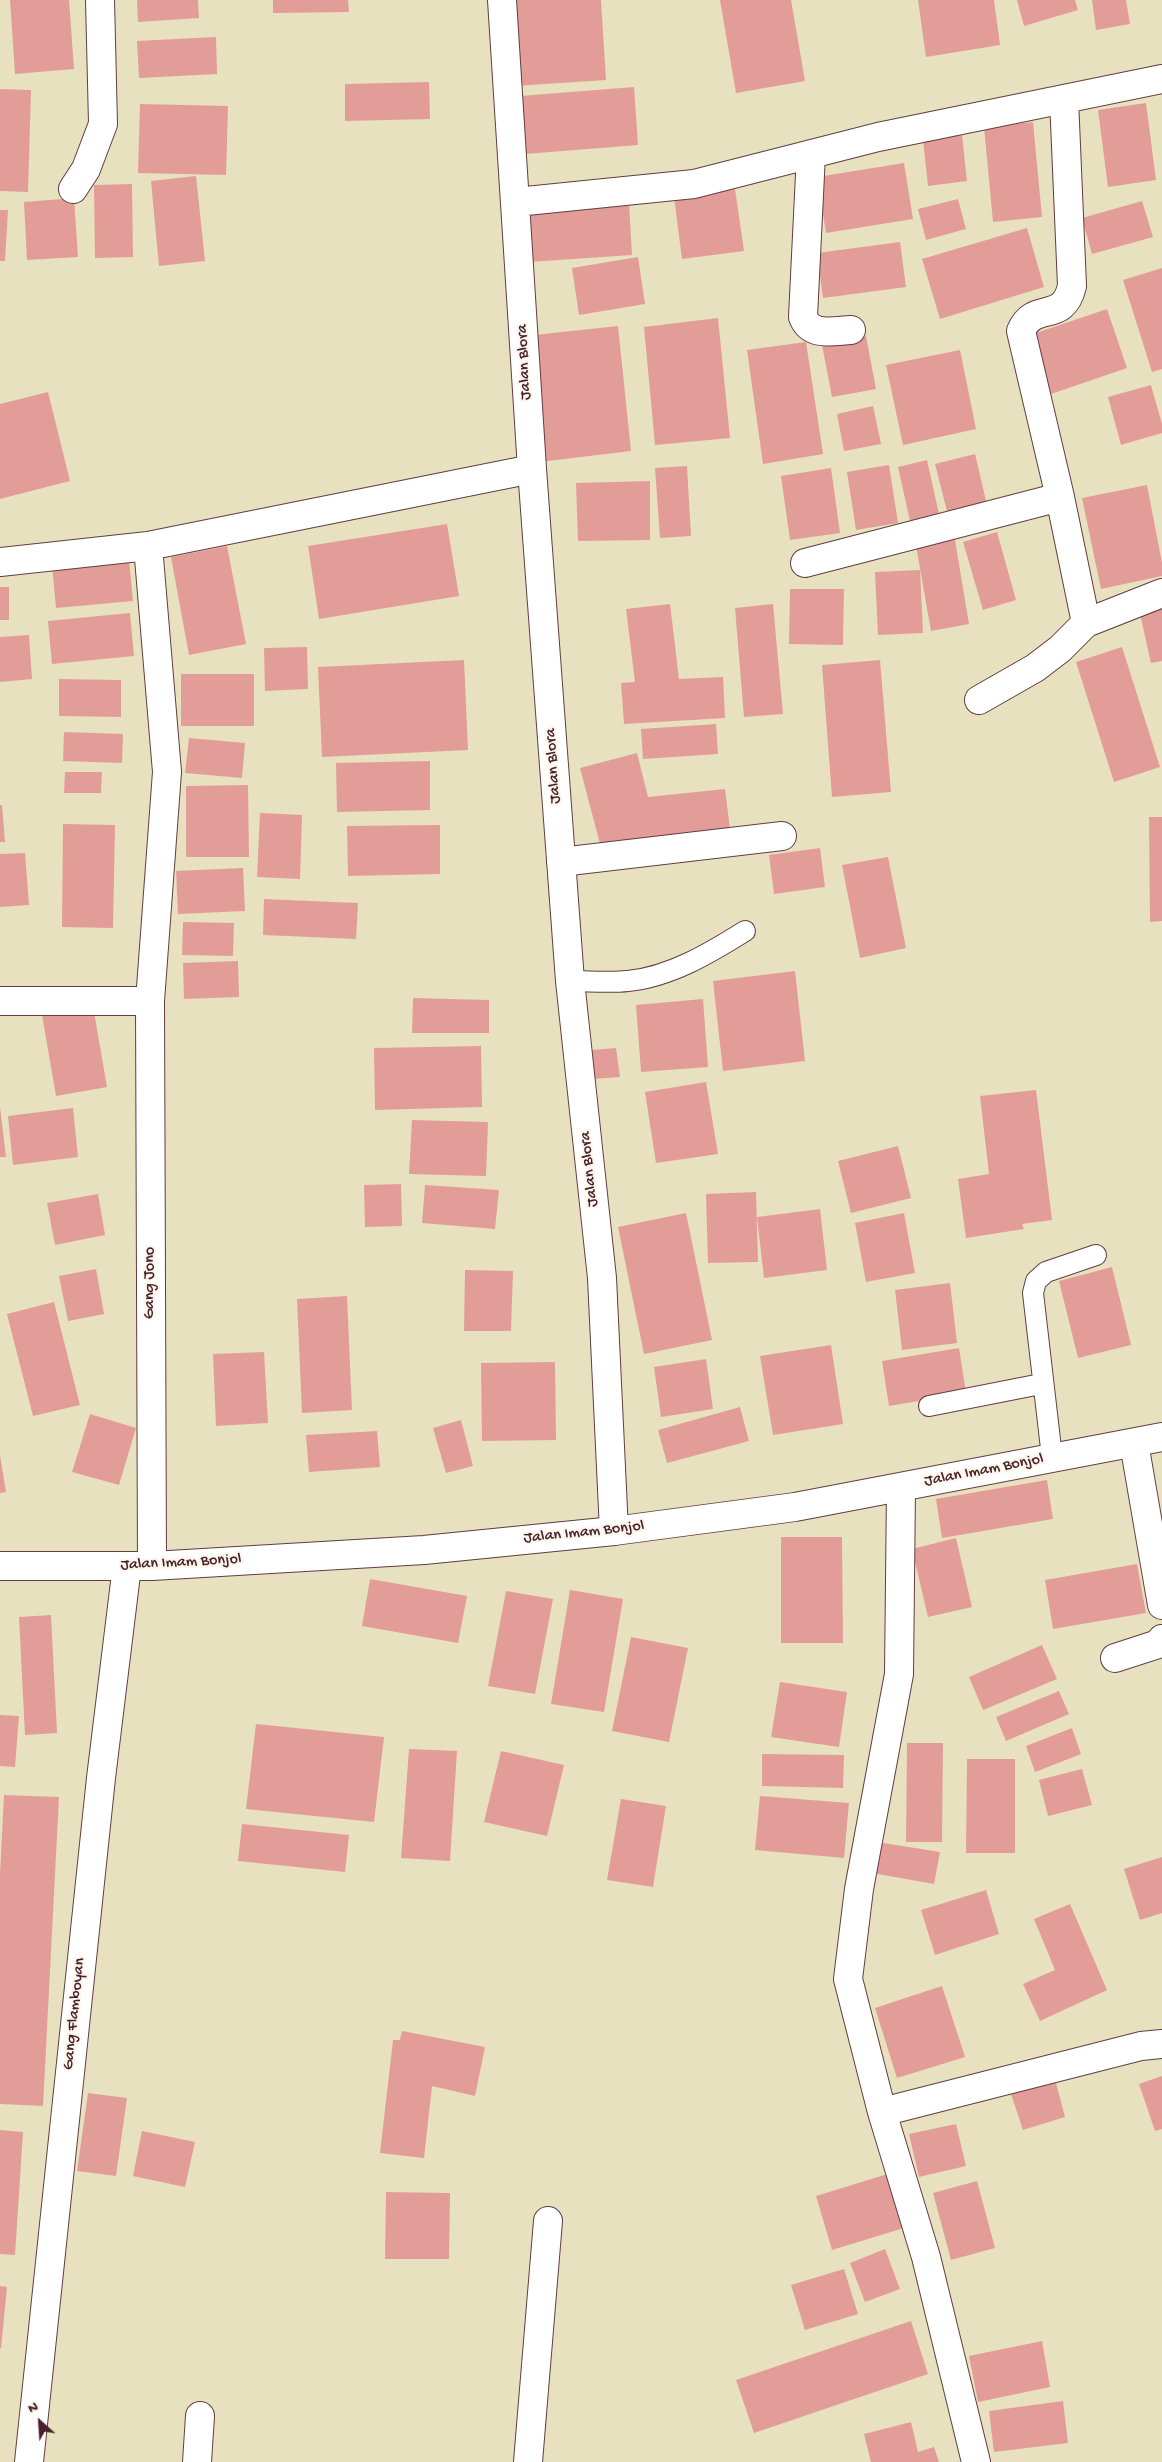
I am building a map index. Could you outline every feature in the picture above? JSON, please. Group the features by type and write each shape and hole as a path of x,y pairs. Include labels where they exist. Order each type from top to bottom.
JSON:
{"main road":[{"path":"73,189 86,169 103,124 100,0"},
{"name":"Jalan Blora","path":"502,0 532,469 570,981 602,1278 614,1531"},
{"path":"516,202 694,184 878,137 1162,79"},
{"path":"1064,99 1072,286 1069,299 1062,308 1034,315 1025,322 1021,331 1060,497 1086,623"},
{"path":"810,154 803,317 806,325 816,332 851,330"},
{"path":"0,562 148,546 532,469"},
{"path":"805,563 1060,497"},
{"name":"Gang Jono","path":"140,1566 150,1001 167,772 148,546"},
{"path":"978,700 1035,668 1060,649 1086,623 1162,593"},
{"path":"561,862 782,836"},
{"path":"0,1001 150,1001"},
{"name":"Jalan Imam Bonjol","path":"0,1566 140,1566 424,1550 614,1531 795,1507 1162,1437"},
{"path":"1134,1443 1162,1606"},
{"path":"901,1488 899,1674 859,1889 848,1979 882,2112 926,2257 976,2462"},
{"name":"Gang Flamboyan","path":"29,2462 97,1807 140,1566"},
{"path":"1115,1658 1153,1646 1162,1639"},
{"path":"882,2112 1141,2046 1162,2044"},
{"path":"528,2462 548,2221"},
{"path":"197,2462 200,2416"}],"lane":[{"path":"570,981 629,981 673,970 722,946 745,931"},
{"path":"1052,1457 1041,1384 1033,1293 1036,1281 1046,1272 1096,1255"},
{"path":"929,1406 1041,1384"}],"building":[{"path":"10,0 69,0 74,69 15,74"},
{"path":"137,0 198,0 199,18 138,22"},
{"path":"273,0 348,0 349,12 273,13"},
{"path":"509,0 601,0 606,80 515,86"},
{"path":"720,0 791,0 805,81 736,93"},
{"path":"918,0 994,0 1000,45 926,57"},
{"path":"1017,0 1075,0 1078,10 1024,26"},
{"path":"1092,0 1126,0 1130,24 1096,30"},
{"path":"216,37 217,74 139,78 137,41"},
{"path":"429,82 430,119 345,121 345,84"},
{"path":"634,87 638,145 525,154 520,96"},
{"path":"0,89 31,90 28,192 0,191"},
{"path":"1146,103 1156,180 1108,187 1098,110"},
{"path":"140,104 228,106 226,175 138,173"},
{"path":"1033,122 1042,217 993,222 984,127"},
{"path":"962,135 967,181 928,186 923,140"},
{"path":"904,163 913,219 826,233 817,177"},
{"path":"196,176 205,261 159,266 151,181"},
{"path":"132,184 133,257 95,258 94,185"},
{"path":"735,189 744,251 682,259 674,197"},
{"path":"74,198 78,257 27,260 24,202"},
{"path":"958,199 966,229 926,240 918,209"},
{"path":"1142,201 1153,237 1092,254 1082,218"},
{"path":"629,203 632,255 529,262 526,210"},
{"path":"0,210 8,210 5,261 0,261"},
{"path":"1027,228 1044,287 940,319 922,259"},
{"path":"900,242 906,287 823,298 817,253"},
{"path":"638,257 645,304 579,315 572,268"},
{"path":"1162,268 1162,369 1152,372 1123,280"},
{"path":"1107,309 1127,368 1051,394 1030,335"},
{"path":"718,318 730,438 655,445 644,327"},
{"path":"618,326 631,451 539,462 525,336"},
{"path":"866,336 876,389 832,397 822,345"},
{"path":"806,342 823,454 763,464 747,350"},
{"path":"960,350 976,429 903,445 886,365"},
{"path":"1151,385 1162,424 1162,433 1121,445 1108,397"},
{"path":"48,392 70,481 0,499 0,404"},
{"path":"873,406 881,444 844,451 837,414"},
{"path":"975,454 988,509 949,519 935,464"},
{"path":"927,460 941,523 912,530 898,467"},
{"path":"889,465 898,523 856,530 847,472"},
{"path":"687,466 691,536 660,538 655,468"},
{"path":"831,468 840,533 790,540 781,476"},
{"path":"650,481 650,540 578,541 576,483"},
{"path":"1147,485 1162,563 1162,576 1101,589 1082,498"},
{"path":"447,524 459,596 319,619 308,546"},
{"path":"997,532 1016,600 983,610 963,542"},
{"path":"954,534 969,624 931,631 915,540"},
{"path":"227,546 246,644 189,655 171,557"},
{"path":"129,559 133,601 56,608 52,566"},
{"path":"920,570 923,633 878,635 875,572"},
{"path":"0,587 9,587 9,620 0,620"},
{"path":"790,589 844,589 843,645 789,644"},
{"path":"670,604 679,679 723,677 725,718 624,724 621,683 635,682 626,609"},
{"path":"773,604 783,714 744,717 735,608"},
{"path":"1162,608 1162,661 1151,663 1140,614"},
{"path":"130,613 134,656 52,664 48,621"},
{"path":"29,635 32,679 0,682 0,637"},
{"path":"307,647 308,689 265,691 264,648"},
{"path":"1122,647 1160,767 1114,782 1076,662"},
{"path":"464,660 468,750 322,757 318,667"},
{"path":"880,660 891,792 832,797 822,665"},
{"path":"181,674 254,674 254,726 181,726"},
{"path":"59,679 121,680 121,717 59,716"},
{"path":"716,724 718,754 643,759 641,729"},
{"path":"64,732 123,734 122,763 63,761"},
{"path":"189,738 245,743 242,778 185,773"},
{"path":"637,753 648,797 725,789 730,829 600,844 580,768"},
{"path":"430,761 430,810 337,812 336,763"},
{"path":"65,772 102,772 101,793 64,793"},
{"path":"248,785 249,857 186,857 186,786"},
{"path":"0,805 2,805 5,842 0,842"},
{"path":"260,813 302,815 300,879 257,877"},
{"path":"1149,817 1162,817 1162,921 1150,922"},
{"path":"63,824 115,825 113,928 62,927"},
{"path":"440,825 440,874 348,876 347,826"},
{"path":"820,848 825,887 774,894 769,855"},
{"path":"25,853 29,905 0,907 0,854"},
{"path":"888,857 906,948 860,958 842,865"},
{"path":"243,868 245,911 178,914 176,871"},
{"path":"264,899 358,903 356,939 263,935"},
{"path":"183,922 234,923 233,956 182,955"},
{"path":"238,961 239,997 184,999 183,963"},
{"path":"795,971 805,1061 723,1071 713,981"},
{"path":"413,998 489,1000 489,1033 412,1033"},
{"path":"703,999 708,1067 641,1072 636,1005"},
{"path":"93,1006 107,1087 56,1096 42,1015"},
{"path":"481,1046 482,1107 375,1110 374,1048"},
{"path":"616,1048 620,1077 593,1079 591,1050"},
{"path":"706,1082 718,1154 656,1163 645,1092"},
{"path":"1036,1090 1052,1220 1022,1224 1024,1229 966,1238 958,1179 989,1174 980,1096"},
{"path":"0,1107 6,1157 0,1157"},
{"path":"73,1108 78,1157 13,1165 8,1116"},
{"path":"412,1120 488,1122 486,1176 409,1174"},
{"path":"898,1146 911,1198 851,1213 838,1161"},
{"path":"401,1184 402,1226 365,1227 364,1185"},
{"path":"425,1185 499,1190 495,1229 422,1223"},
{"path":"756,1192 758,1262 708,1263 706,1194"},
{"path":"98,1194 105,1235 55,1245 47,1203"},
{"path":"820,1209 827,1270 764,1278 757,1217"},
{"path":"686,1213 712,1340 644,1354 618,1227"},
{"path":"904,1213 915,1273 866,1282 855,1223"},
{"path":"1112,1267 1131,1345 1078,1358 1059,1281"},
{"path":"96,1269 104,1314 68,1321 59,1276"},
{"path":"465,1270 513,1271 511,1331 464,1331"},
{"path":"950,1283 957,1343 902,1350 895,1290"},
{"path":"347,1296 352,1410 302,1413 297,1299"},
{"path":"54,1302 80,1405 33,1416 7,1314"},
{"path":"831,1345 843,1424 773,1435 760,1356"},
{"path":"959,1348 966,1393 889,1406 882,1361"},
{"path":"264,1352 268,1423 216,1426 213,1354"},
{"path":"706,1359 713,1409 661,1417 654,1367"},
{"path":"555,1362 556,1440 482,1441 481,1363"},
{"path":"740,1407 749,1441 667,1463 658,1430"},
{"path":"90,1414 136,1428 119,1485 72,1472"},
{"path":"461,1420 473,1466 446,1473 433,1428"},
{"path":"377,1431 380,1467 309,1472 306,1435"},
{"path":"0,1455 6,1492 0,1493"},
{"path":"1047,1480 1053,1519 942,1538 936,1499"},
{"path":"781,1537 842,1537 843,1643 781,1643"},
{"path":"956,1538 972,1607 928,1617 912,1549"},
{"path":"1137,1564 1146,1613 1053,1629 1045,1580"},
{"path":"370,1579 467,1596 458,1643 362,1626"},
{"path":"570,1590 623,1599 604,1712 551,1704"},
{"path":"506,1591 553,1599 535,1694 488,1686"},
{"path":"51,1615 57,1733 25,1735 19,1617"},
{"path":"631,1637 688,1648 669,1742 612,1731"},
{"path":"1042,1645 1057,1679 983,1710 969,1677"},
{"path":"780,1682 847,1692 839,1747 771,1737"},
{"path":"1059,1691 1069,1714 1006,1741 996,1717"},
{"path":"0,1715 19,1716 15,1767 0,1766"},
{"path":"256,1724 384,1737 374,1822 246,1809"},
{"path":"1072,1728 1081,1754 1035,1772 1026,1746"},
{"path":"907,1743 943,1743 942,1842 906,1842"},
{"path":"409,1749 457,1751 450,1861 401,1858"},
{"path":"501,1751 564,1765 547,1836 484,1822"},
{"path":"762,1754 844,1755 843,1788 762,1786"},
{"path":"967,1759 1015,1759 1015,1853 966,1853"},
{"path":"1082,1769 1092,1805 1048,1816 1039,1780"},
{"path":"4,1795 59,1797 43,2106 0,2104 0,1874"},
{"path":"760,1796 849,1803 844,1858 755,1850"},
{"path":"621,1799 666,1806 653,1887 607,1880"},
{"path":"242,1824 349,1835 345,1872 238,1861"},
{"path":"877,1842 940,1852 934,1884 872,1873"},
{"path":"1162,1857 1162,1913 1140,1920 1124,1869"},
{"path":"986,1890 999,1934 935,1955 921,1910"},
{"path":"1070,1904 1107,1990 1040,2021 1023,1984 1055,1970 1034,1919"},
{"path":"942,1986 965,2057 897,2078 875,2008"},
{"path":"402,2031 485,2047 475,2096 432,2086 424,2158 380,2153 393,2040 400,2040"},
{"path":"1162,2076 1162,2129 1155,2131 1139,2084"},
{"path":"1055,2079 1065,2117 1023,2130 1011,2094"},
{"path":"88,2093 127,2098 116,2176 77,2171"},
{"path":"956,2124 966,2166 919,2177 909,2134"},
{"path":"0,2130 23,2132 15,2255 0,2254"},
{"path":"142,2131 195,2142 185,2187 133,2176"},
{"path":"891,2173 907,2227 832,2250 816,2196"},
{"path":"977,2181 995,2248 951,2260 933,2193"},
{"path":"386,2192 450,2193 449,2259 385,2259"},
{"path":"885,2249 900,2289 865,2302 850,2263"},
{"path":"844,2269 858,2314 805,2330 791,2285"},
{"path":"0,2286 7,2287 1,2348 0,2348"},
{"path":"911,2321 928,2374 754,2433 736,2380"},
{"path":"1042,2341 1050,2387 978,2402 969,2356"},
{"path":"1063,2401 1068,2443 994,2452 989,2411"},
{"path":"911,2422 918,2452 934,2447 939,2462 871,2462 864,2434"}]}
